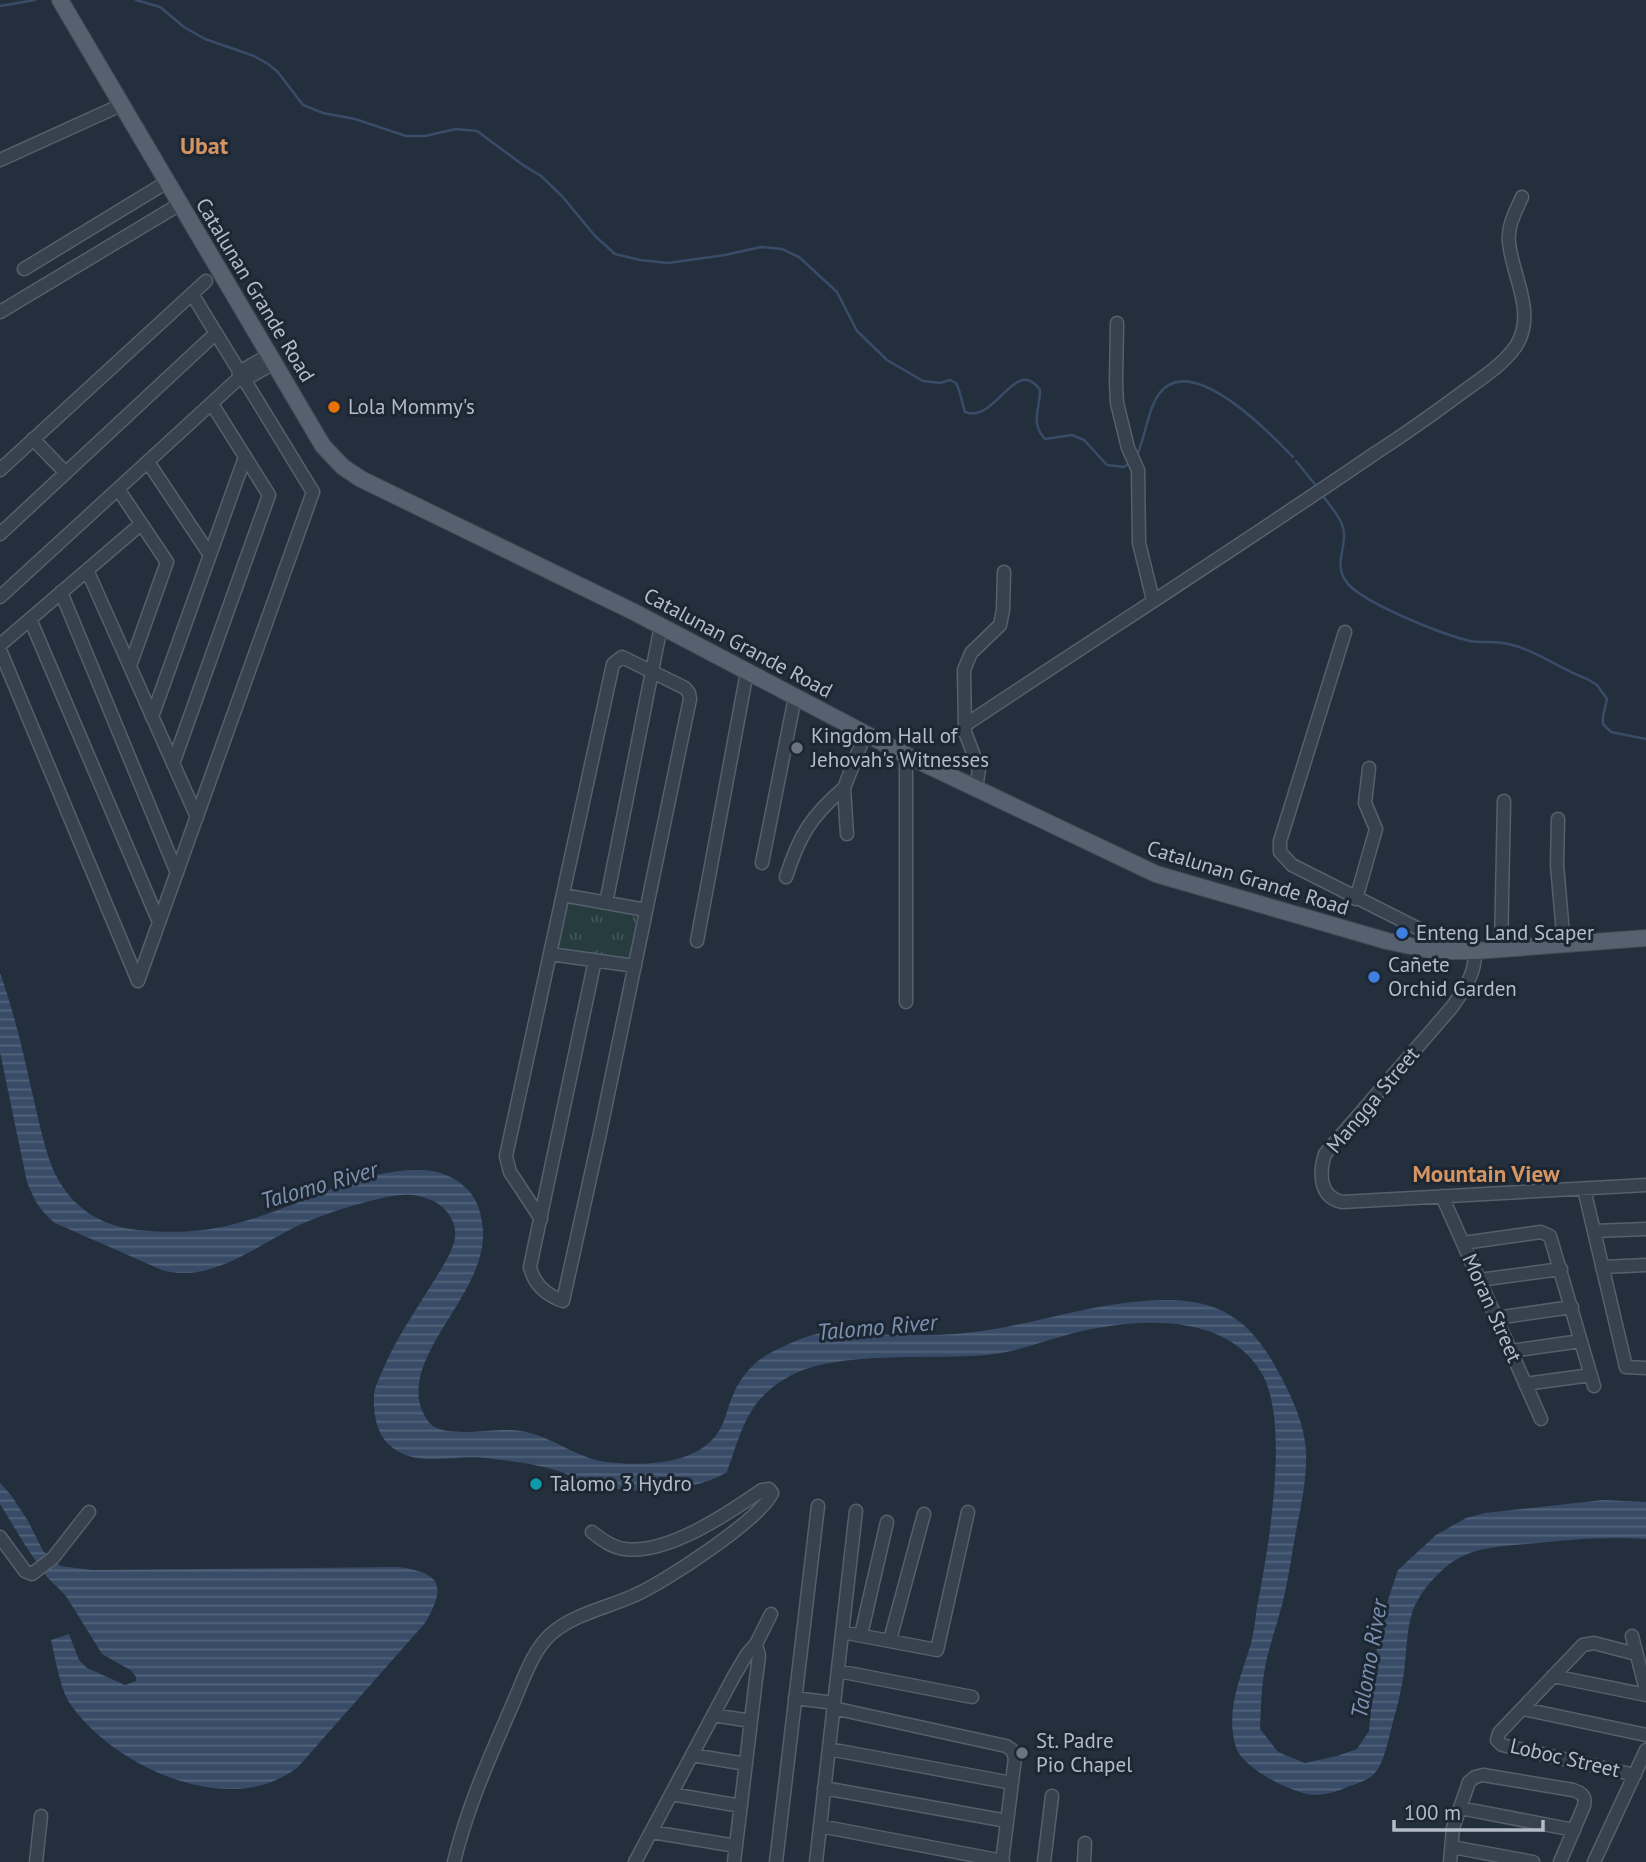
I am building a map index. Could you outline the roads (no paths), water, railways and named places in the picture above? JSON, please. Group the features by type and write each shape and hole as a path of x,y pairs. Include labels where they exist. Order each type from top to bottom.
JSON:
{"main road":[{"name":"Catalunan Grande Road","path":"60,0 323,446 352,474 661,626 906,755 1156,874 1387,941 1434,951 1475,951 1646,937"}],"street":[{"path":"0,160 121,105"},
{"path":"24,269 167,182"},
{"path":"965,725 1393,442 1508,356 1517,343 1524,317 1523,301 1509,243 1512,219 1522,197"},
{"path":"0,312 180,204"},
{"path":"0,470 206,281"},
{"path":"0,650 138,981 313,492 240,377 192,294"},
{"path":"1117,323 1117,403 1128,448 1138,470 1139,543 1153,600"},
{"path":"0,534 215,334"},
{"path":"0,597 240,377 272,359"},
{"path":"173,764 269,495 212,404"},
{"path":"33,439 66,473"},
{"path":"152,717 245,457"},
{"path":"148,461 210,555"},
{"path":"118,489 167,562 130,666"},
{"path":"0,645 141,524"},
{"path":"87,570 197,817"},
{"path":"976,789 979,769 966,740 963,678 965,662 1000,625 1004,572"},
{"path":"61,592 177,873"},
{"path":"30,619 159,922"},
{"path":"606,903 661,626"},
{"path":"1345,632 1279,847 1283,857 1292,865 1421,930 1430,939 1434,951"},
{"path":"541,1219 514,1180 506,1162 613,664 619,658 626,658 685,688 690,696 563,1301 544,1292 532,1275 531,1256 541,1219 595,960"},
{"path":"697,941 747,671"},
{"path":"762,863 795,697"},
{"path":"847,834 844,788 865,734"},
{"path":"906,755 906,1002"},
{"path":"1356,899 1376,829 1365,803 1369,768"},
{"path":"786,877 800,838 808,825 826,803 844,788"},
{"path":"1501,949 1504,801"},
{"path":"1558,819 1557,865 1564,945"},
{"path":"563,895 646,909"},
{"name":"Mangga Street","path":"1475,951 1474,968 1463,992 1325,1154 1321,1169 1324,1188 1333,1200 1342,1202 1646,1185"},
{"path":"550,954 635,966"},
{"path":"1584,1189 1626,1367 1646,1368"},
{"name":"Moran Street","path":"1442,1196 1541,1419"},
{"path":"1594,1231 1646,1228"},
{"path":"1463,1243 1541,1232 1550,1237 1592,1380 1525,1384"},
{"path":"1602,1267 1646,1265"},
{"path":"1479,1280 1561,1269"},
{"path":"1496,1318 1572,1307"},
{"path":"1511,1351 1581,1341"},
{"path":"454,1862 472,1799 541,1645 564,1625 599,1608 632,1597 677,1572 733,1531 766,1502 772,1493 769,1489 762,1490 712,1524 653,1546 625,1549 592,1532"},
{"path":"776,1862 818,1506"},
{"path":"816,1862 856,1511"},
{"path":"0,1537 27,1573 32,1574 53,1558 89,1512"},
{"path":"842,1632 937,1650 968,1512"},
{"path":"890,1640 924,1514"},
{"path":"861,1635 887,1522"},
{"path":"635,1862 734,1676 756,1644 771,1614"},
{"path":"1553,1676 1646,1692 1632,1636"},
{"path":"1636,1654 1586,1643 1524,1709 1646,1735"},
{"path":"734,1862 759,1656 756,1644"},
{"path":"838,1671 972,1697"},
{"path":"734,1676 756,1679"},
{"path":"795,1698 1006,1746 1012,1750 1015,1758 1002,1862 820,1826"},
{"name":"Loboc Street","path":"1524,1709 1499,1733 1497,1740 1502,1745 1635,1774"},
{"path":"713,1715 751,1721"},
{"path":"829,1749 1012,1783"},
{"path":"1594,1862 1646,1750"},
{"path":"692,1755 746,1764"},
{"path":"1450,1862 1453,1828 1469,1782 1479,1776 1573,1790 1583,1794 1585,1802 1560,1862"},
{"path":"824,1788 1007,1821"},
{"path":"671,1794 741,1806"},
{"path":"1044,1862 1052,1796"},
{"path":"1460,1808 1574,1830"},
{"path":"36,1862 41,1816"},
{"path":"652,1832 736,1846"},
{"path":"1084,1862 1085,1843"},
{"path":"1452,1847 1533,1862"}],"water":[{"path":"0,973 10,1002 52,1167 76,1203 97,1218 123,1228 138,1230 205,1230 253,1219 344,1185 401,1171 427,1170 440,1173 453,1178 469,1191 480,1213 482,1247 475,1271 424,1364 419,1386 421,1408 431,1425 440,1429 460,1432 524,1431 606,1462 635,1464 667,1461 697,1451 709,1443 721,1427 738,1384 760,1360 774,1351 820,1333 849,1330 906,1335 969,1333 1104,1306 1148,1301 1188,1301 1230,1315 1252,1333 1271,1359 1294,1404 1305,1441 1303,1492 1284,1597 1264,1673 1260,1729 1278,1752 1305,1763 1357,1749 1369,1731 1376,1654 1398,1570 1436,1535 1466,1518 1485,1513 1603,1500 1646,1502 1646,1539 1586,1539 1500,1546 1474,1552 1450,1564 1425,1590 1412,1613 1399,1698 1385,1752 1377,1771 1364,1781 1330,1793 1305,1794 1269,1778 1248,1763 1240,1755 1233,1734 1235,1696 1252,1637 1266,1554 1276,1453 1275,1422 1270,1394 1261,1372 1244,1351 1222,1337 1198,1328 1171,1324 1115,1325 996,1354 858,1359 810,1368 776,1385 755,1405 742,1429 727,1472 697,1485 680,1488 644,1491 609,1488 525,1463 474,1457 426,1459 403,1454 388,1443 380,1431 375,1418 374,1393 393,1349 452,1249 454,1225 445,1210 431,1200 417,1196 381,1198 304,1223 218,1267 181,1273 162,1270 55,1223 38,1205 27,1182 0,1052"},
{"path":"0,1483 28,1521 43,1551 60,1566 92,1570 399,1567 424,1573 431,1578 438,1591 436,1599 425,1623 298,1767 270,1782 239,1789 207,1787 174,1779 142,1765 113,1747 88,1725 69,1702 60,1680 51,1640 69,1634 79,1660 87,1668 125,1685 136,1681 136,1677 132,1671 102,1654 66,1596 47,1577 0,1504"}],"waterway":[{"path":"0,6 35,0"},
{"path":"136,0 160,7 184,27 205,39 254,56 268,64 277,71 303,105 323,113 355,119 406,136 425,136 456,129 477,131 541,176 562,196 595,236 615,254 668,263 761,247 782,249 799,257 837,292 857,331 887,360 923,381 940,383 950,380 956,383 965,412 976,413 986,409 1014,384 1023,380 1031,381 1040,390 1037,421 1040,433 1045,439 1072,435 1084,440 1107,465 1124,467 1130,463"},
{"path":"1137,455 1159,394 1173,383 1190,382 1230,400 1293,457"},
{"path":"1296,461 1318,488"},
{"path":"1323,496 1343,528 1341,568 1345,580 1353,589 1423,625 1470,641 1503,643 1518,647 1587,679 1597,685 1607,699 1603,724 1611,732 1646,739"}],"place":[{"name":"Lola Mommy's","path":"334,407"},
{"name":"Kingdom Hall of Jehovah's Witnesses","path":"797,748"},
{"name":"Enteng Land Scaper","path":"1402,933"},
{"name":"Cañete Orchid Garden","path":"1374,977"},
{"name":"Talomo 3 Hydro","path":"536,1484"},
{"name":"St. Padre Pio Chapel","path":"1022,1753"}],"district":[{"name":"Ubat","path":"204,146"},
{"name":"Mountain View","path":"1486,1174"}],"water label":[{"name":"Talomo River","path":"319,1185"},
{"name":"Talomo River","path":"877,1327"},
{"name":"Talomo River","path":"1369,1659"}]}
